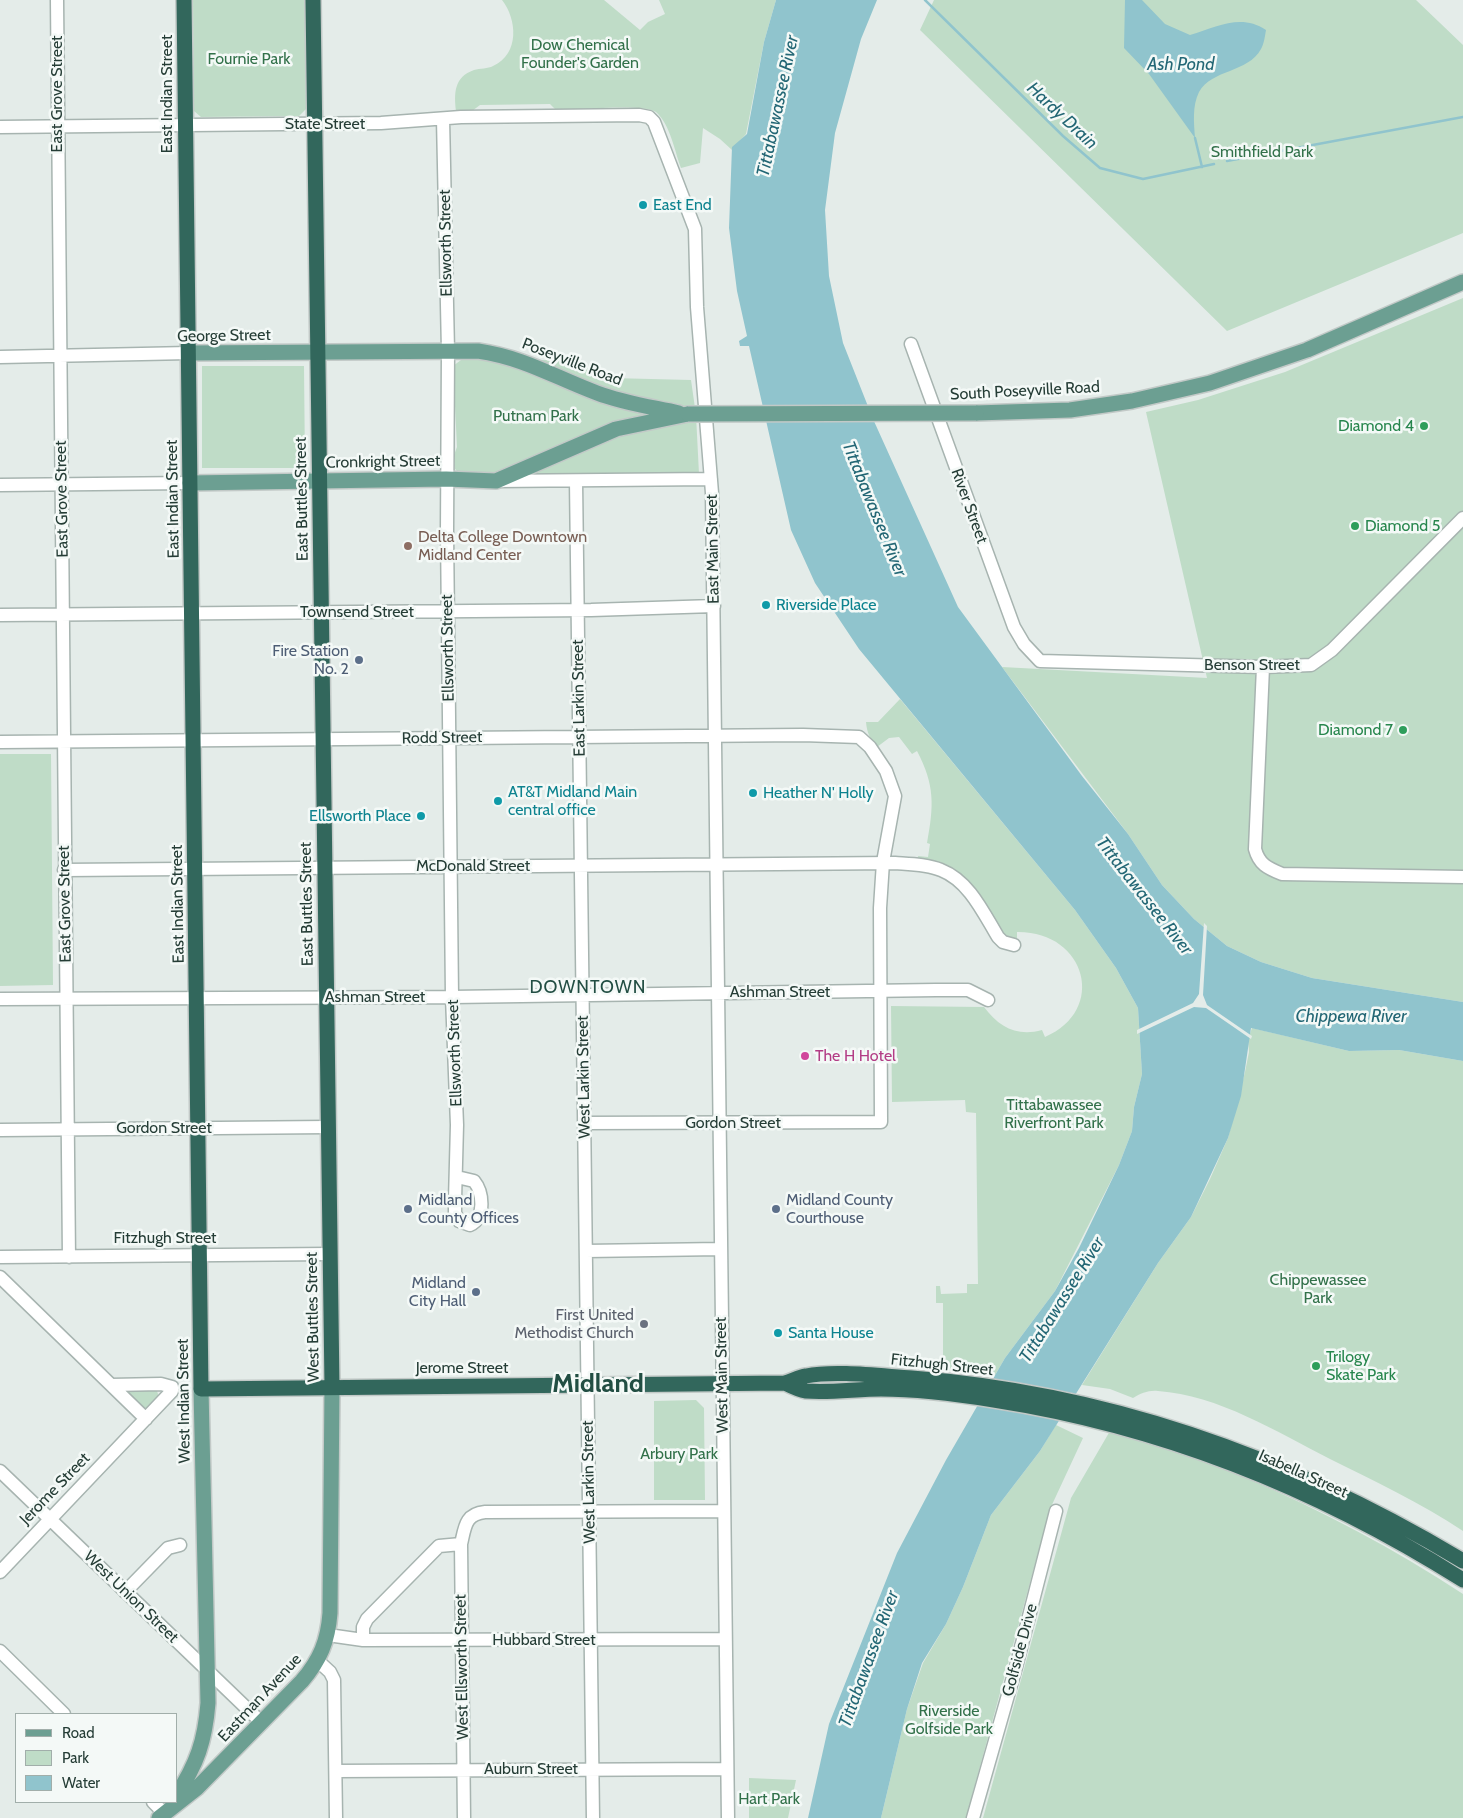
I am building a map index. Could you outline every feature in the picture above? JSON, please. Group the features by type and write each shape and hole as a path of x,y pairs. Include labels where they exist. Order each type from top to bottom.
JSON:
{"highway":[{"name":"East Indian Street","path":"184,0 184,124 189,353 197,998"},
{"name":"East Buttles Street","path":"313,0 313,124 326,997"},
{"name":"West Buttles Street","path":"326,997 332,1386"},
{"name":"West Indian Street","path":"197,998 201,1389"},
{"name":"Fitzhugh Street","path":"722,1383 785,1383 806,1375 843,1374 961,1383 1042,1396 1121,1420"},
{"name":"Jerome Street","path":"201,1389 722,1383"},
{"name":"Fitzhugh Street","path":"785,1383 804,1391 883,1389 993,1400 1121,1420"},
{"name":"Isabella Street","path":"1121,1420 1236,1450 1312,1481 1392,1520 1463,1562"},
{"name":"Isabella Street","path":"1121,1420 1287,1485 1369,1524 1463,1580"}],"main road":[{"name":"South Poseyville Road","path":"688,414 976,413 1070,410 1132,401 1210,383 1307,350 1463,282"},
{"name":"George Street","path":"189,353 448,351"},
{"name":"Poseyville Road","path":"448,351 478,351 501,354 543,369 614,399 688,414"},
{"path":"496,481 541,463 573,446 616,430 688,414"},
{"name":"Cronkright Street","path":"190,483 446,478 496,481"},
{"name":"West Buttles Street","path":"328,1636 330,1613 332,1386"},
{"name":"West Indian Street","path":"178,1793 193,1769 203,1744 208,1703 201,1389"},
{"name":"Eastman Avenue","path":"178,1801 197,1788 302,1681 318,1661 328,1636"}],"street":[{"name":"East Grove Street","path":"57,0 69,1257"},
{"name":"State Street","path":"0,127 381,123 443,119 639,115 649,117"},
{"name":"East Main Street","path":"649,117 654,122 695,229 696,307 711,479 719,992"},
{"name":"Ellsworth Street","path":"443,119 448,351 446,478 452,997 457,1177"},
{"name":"River Street","path":"911,344 1014,627 1024,644 1040,661"},
{"name":"George Street","path":"0,357 189,353"},
{"path":"496,481 711,479"},
{"name":"East Larkin Street","path":"576,481 582,995"},
{"name":"Cronkright Street","path":"0,485 190,483"},
{"name":"Benson Street","path":"1040,661 1263,667 1311,665 1320,661 1463,518"},
{"name":"Townsend Street","path":"0,615 578,610 714,606"},
{"path":"1263,667 1255,848 1258,861 1269,869 1282,874 1463,878"},
{"name":"Rodd Street","path":"0,742 716,735 859,737 876,755 886,771 894,796 883,862 879,992 882,1122"},
{"name":"McDonald Street","path":"64,870 195,867 324,868 883,862 939,869 956,878 971,894 998,937 1003,942 1014,945"},
{"name":"Ashman Street","path":"0,999 452,997 968,990 988,1000"},
{"name":"West Main Street","path":"719,992 720,1248 728,1818"},
{"name":"West Larkin Street","path":"582,995 593,1818"},
{"name":"Gordon Street","path":"584,1123 882,1122"},
{"name":"Gordon Street","path":"0,1130 328,1127"},
{"path":"586,1251 720,1248"},
{"name":"Fitzhugh Street","path":"0,1257 330,1254"},
{"path":"0,1277 146,1419"},
{"name":"Jerome Street","path":"0,1572 170,1396 172,1387 161,1384 111,1385"},
{"name":"West Union Street","path":"0,1471 262,1723"},
{"path":"590,1512 723,1510"},
{"name":"Golfside Drive","path":"973,1818 1016,1667 1056,1511"},
{"name":"West Ellsworth Street","path":"464,1818 462,1544 465,1525 469,1518 477,1513 485,1512 590,1512"},
{"path":"328,1636 363,1640 363,1627 367,1619 438,1546 462,1544"},
{"path":"125,1592 168,1548 180,1545"},
{"name":"Hubbard Street","path":"363,1640 725,1639"},
{"path":"0,1651 63,1713"},
{"path":"318,1661 330,1672 334,1680 336,1818"},
{"name":"Auburn Street","path":"336,1771 592,1768 727,1769"},
{"path":"155,1803 166,1810"}],"green space":[{"name":"Fournie Park","path":"193,0 305,0 306,109 299,116 201,117 194,111"},
{"name":"Dow Chemical Founder's Garden","path":"502,0 604,0 640,30 648,22 665,14 659,0 776,0 764,42 746,134 732,150 720,139 703,128 700,163 681,168 672,138 665,124 656,112 649,109 624,107 556,110 550,104 480,105 472,111 456,111 455,98 457,86 462,77 474,70 491,67 502,60 512,45 513,26 511,17"},
{"name":"Smithfield Park","path":"934,0 1416,0 1463,45 1463,233 1227,331 920,30"},
{"path":"1463,298 1463,1002 1312,978 1261,962 1227,946 1194,919 1162,885 1128,834 1002,667 1207,678 1146,412 1198,400 1285,372"},
{"name":"Putnam Park","path":"461,360 568,360 611,378 691,380 696,415 699,474 460,474 455,469 454,455 457,447 453,366"},
{"path":"202,366 304,366 305,468 202,468"},
{"name":"Tittabawassee Riverfront Park","path":"900,699 1075,910 1116,968 1138,1008 1142,1074 1134,1107 1132,1131 1119,1165 1055,1291 1005,1358 994,1377 934,1368 935,1360 943,1360 943,1303 936,1303 936,1286 940,1286 941,1294 967,1293 967,1284 978,1284 976,1113 966,1112 965,1100 892,1102 891,1006 984,1007 996,1020 1009,1029 1024,1032 1042,1030 1045,1037 1065,1025 1077,1009 1082,992 1080,974 1073,958 1059,944 1041,935 1017,932 1017,940 1007,939 981,898 964,878 938,865 919,861 918,856 928,857 930,844 927,843 932,807 930,785 923,763 917,751 912,754 899,737 889,738 877,747 869,736 866,722 878,722"},
{"path":"0,754 51,754 53,985 0,986"},
{"name":"Chippewassee Park","path":"1252,1028 1349,1051 1399,1050 1463,1061 1463,1531 1397,1493 1247,1416 1225,1407 1180,1394 1151,1391 1133,1398 1110,1389 1082,1385 1158,1263 1191,1217 1210,1179 1228,1138 1245,1072 1249,1052 1248,1039"},
{"path":"127,1391 157,1391 160,1400 147,1412 126,1393"},
{"name":"Arbury Park","path":"696,1400 704,1408 705,1500 654,1500 654,1401"},
{"name":"Riverside Golfside Park","path":"1056,1425 1083,1438 1050,1509 966,1818 881,1818 907,1709 923,1663 946,1624 963,1587 991,1515 1040,1451"},
{"path":"1110,1431 1213,1465 1274,1490 1384,1546 1463,1594 1463,1818 983,1818 1071,1498"},
{"name":"Hart Park","path":"749,1778 796,1780 788,1818 749,1818"}],"water":[{"path":"776,0 877,0 861,39 835,133 825,210 829,276 843,343 873,419 958,607 1082,776 1128,834 1162,885 1194,919 1227,946 1261,962 1312,978 1463,1002 1463,1061 1399,1050 1349,1051 1251,1028 1241,1096 1228,1138 1191,1217 1158,1263 1040,1451 991,1515 963,1587 946,1624 922,1663 907,1709 881,1818 808,1818 829,1724 897,1553 946,1460 1005,1358 1055,1291 1079,1248 1119,1165 1132,1131 1134,1107 1142,1074 1138,1008 1116,968 1075,910 859,649 815,583 791,530 749,346 740,346 739,341 747,336 737,291 729,228 732,147 747,134 764,42"},
{"name":"Ash Pond","path":"1125,0 1142,0 1165,24 1190,35 1219,25 1238,22 1247,22 1266,30 1262,47 1255,57 1248,63 1212,79 1199,92 1194,109 1195,138 1149,74 1124,48"}],"pier":[{"path":"1204,923 1207,926 1203,995 1207,1005 1252,1036 1251,1039 1206,1008 1194,1007 1137,1034 1137,1030 1193,1003 1199,994"}],"waterway":[{"name":"Hardy Drain","path":"925,0 1063,136 1100,168 1143,179 1214,164"},
{"name":"Hardy Drain","path":"1227,161 1463,117"},
{"path":"1195,138 1202,167"}],"place":[{"name":"East End","path":"643,205"},
{"name":"Diamond 4","path":"1424,426"},
{"name":"Diamond 5","path":"1355,526"},
{"name":"Delta College Downtown Midland Center","path":"408,546"},
{"name":"Riverside Place","path":"766,605"},
{"name":"Fire Station No. 2","path":"359,660"},
{"name":"Diamond 7","path":"1403,730"},
{"name":"Heather N' Holly","path":"753,793"},
{"name":"AT&T Midland Main central office","path":"498,801"},
{"name":"Ellsworth Place","path":"421,816"},
{"name":"The H Hotel","path":"805,1056"},
{"name":"Midland County Offices","path":"408,1209"},
{"name":"Midland County Courthouse","path":"776,1209"},
{"name":"Midland City Hall","path":"476,1292"},
{"name":"First United Methodist Church","path":"644,1324"},
{"name":"Santa House","path":"778,1333"},
{"name":"Trilogy Skate Park","path":"1316,1366"}],"district":[{"name":"DOWNTOWN","path":"588,988"},
{"name":"Midland","path":"598,1384"}],"water label":[{"name":"Tittabawassee River","path":"778,106"},
{"name":"Tittabawassee River","path":"874,509"},
{"name":"Tittabawassee River","path":"1144,896"},
{"name":"Chippewa River","path":"1351,1017"},
{"name":"Tittabawassee River","path":"1062,1300"},
{"name":"Tittabawassee River","path":"869,1659"}]}
